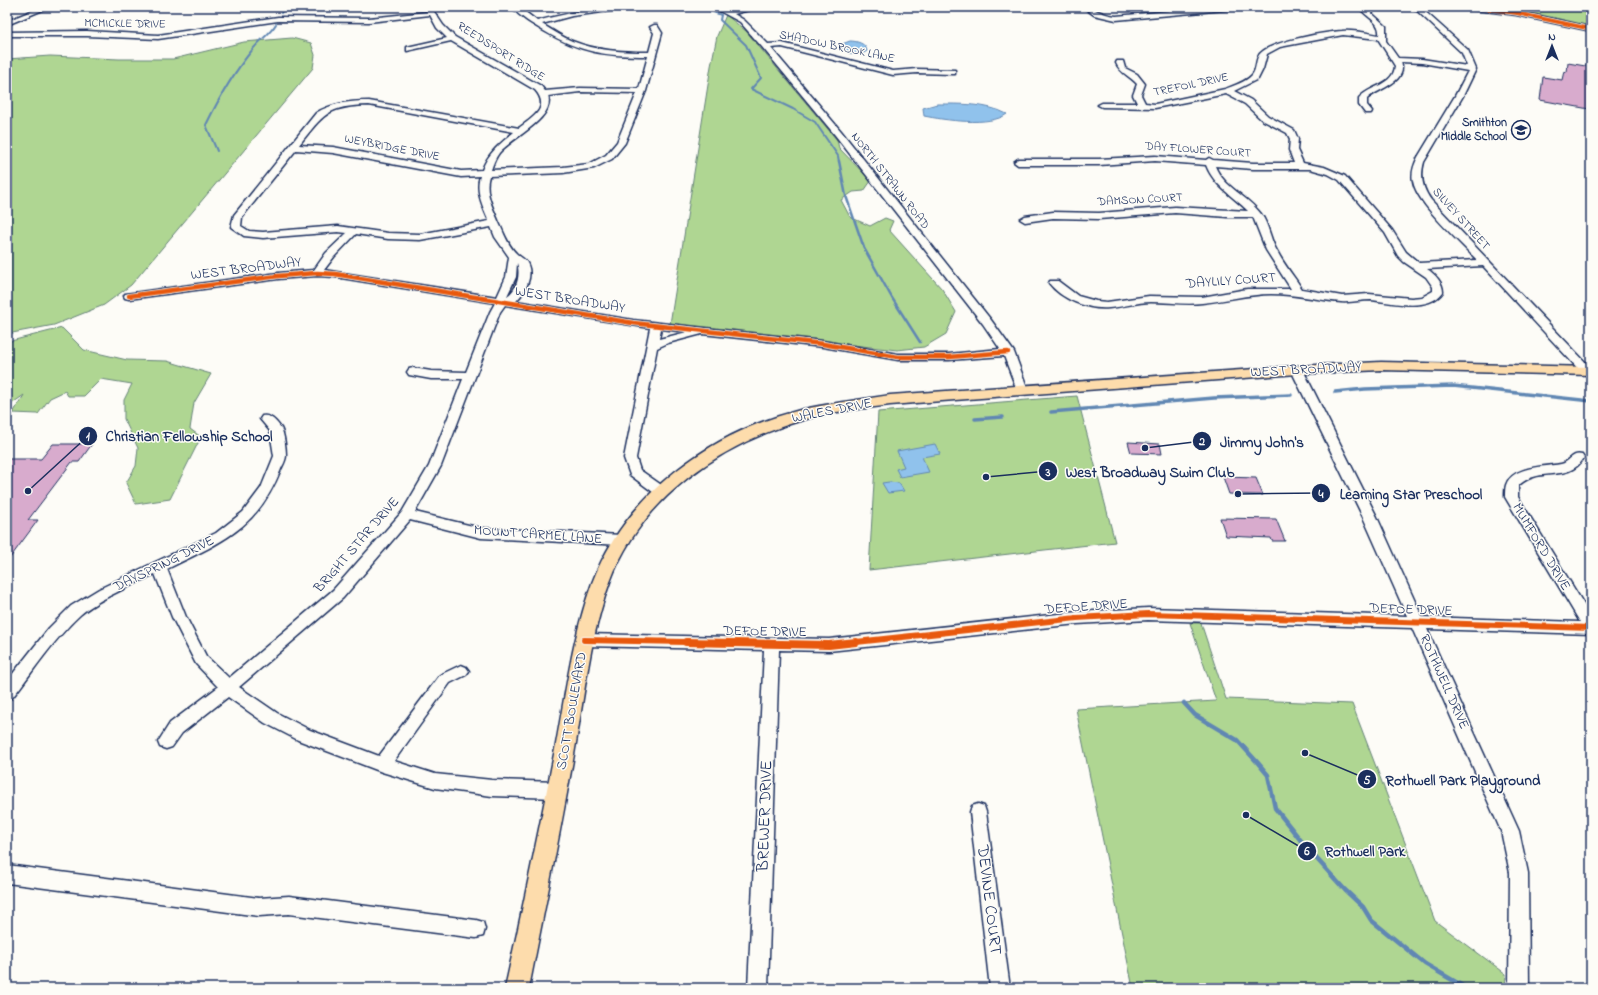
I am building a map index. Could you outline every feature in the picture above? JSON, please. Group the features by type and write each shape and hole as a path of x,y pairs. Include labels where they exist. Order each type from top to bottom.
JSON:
{"main road":[{"name":"WEST BROADWAY","path":"1022,390 1297,370 1381,366 1589,371"},
{"name":"WALES DRIVE","path":"662,492 679,476 716,450 772,424 798,416 831,408 890,400 1022,390"},
{"name":"SCOTT BOULEVARD","path":"518,988 591,610 600,586 622,540 644,510 662,492"}],"street":[{"path":"7,23 46,7"},
{"path":"515,7 535,24 568,42 584,48 619,54 652,54"},
{"path":"535,24 572,14 626,7"},
{"name":"NORTH STRAWN ROAD","path":"715,7 742,21 766,46 838,134 982,316 1008,352 1022,390"},
{"path":"728,13 757,7"},
{"path":"1086,7 1091,12 1098,15 1116,18 1182,9 1236,7"},
{"path":"1362,7 1367,14 1382,26 1384,30 1382,37 1386,47 1396,60 1398,66 1398,74 1384,87 1366,94 1363,98 1363,105 1368,111"},
{"path":"1396,60 1422,61 1472,69 1464,52 1416,7"},
{"path":"1469,7 1516,13 1591,29"},
{"name":"MCMICKLE DRIVE","path":"7,34 99,34 125,37 152,37 183,34 258,21 309,18 347,20 379,19 430,10"},
{"name":"REEDSPORT RIDGE","path":"430,10 443,30 452,39 538,88 544,94 547,103 545,109 540,115 496,151 489,162 485,173 483,192 485,201 500,237 514,257 520,260 524,269 523,283 513,298 502,301"},
{"name":"WEYBRIDGE DRIVE","path":"293,147 333,150 461,174 578,169 600,162 608,158 621,143 642,91 658,33 654,27"},
{"name":"TREFOIL DRIVE","path":"1102,105 1142,106 1174,103 1227,91 1238,87 1255,77 1264,53 1278,45 1343,33 1382,37"},
{"path":"410,49 452,39"},
{"name":"SHADOW BROOK LANE","path":"766,46 782,46 893,73 917,71 952,72"},
{"path":"1120,62 1122,69 1134,76 1141,84 1137,95 1142,106"},
{"name":"SILVEY STREET","path":"1472,69 1422,157 1417,170 1416,180 1428,202 1589,371"},
{"path":"544,94 580,90 642,91"},
{"path":"1227,91 1248,102 1265,118 1291,132 1294,139 1293,150 1299,165"},
{"path":"495,223 420,237 388,236 338,229 263,235 247,234 236,227 237,217 275,168 319,115 336,106 369,103 520,131"},
{"name":"DAY FLOWER COURT","path":"1018,162 1054,160 1106,162 1142,158 1209,161 1254,166 1299,165 1329,171 1342,178 1389,232 1402,254 1416,266 1430,274 1436,281 1438,292"},
{"path":"1209,161 1215,177 1256,214 1262,222 1272,251 1289,275 1298,292"},
{"name":"DAMSON COURT","path":"1025,219 1053,215 1099,216 1175,210 1227,214 1256,214"},
{"path":"317,273 330,255 354,231"},
{"path":"1416,266 1485,263"},
{"name":"WEST BROADWAY","path":"129,296 278,276 317,273 346,275 656,325 822,344 898,356 948,357 1008,352"},
{"name":"DAYLILY COURT","path":"1054,283 1074,298 1089,303 1107,305 1149,299 1202,300 1247,292 1272,291 1298,292 1342,299 1369,297 1411,302 1424,300 1432,297 1438,292"},
{"name":"BRIGHT STAR DRIVE","path":"166,742 176,728 228,688 338,594 408,515 435,466 495,312 502,301"},
{"path":"656,325 630,458 634,472 662,492"},
{"path":"651,347 677,338 706,331"},
{"name":"ROTHWELL DRIVE","path":"1297,370 1370,517 1510,831 1519,873 1519,988"},
{"path":"413,372 431,376 470,376"},
{"name":"DAYSPRING DRIVE","path":"7,693 54,632 76,610 104,593 221,536 248,515 267,489 280,456 276,430 266,419"},
{"name":"MUMFORD DRIVE","path":"1578,458 1566,468 1536,471 1521,476 1512,486 1511,497 1591,628"},
{"name":"MOUNT CARMEL LANE","path":"408,515 481,533 622,540"},
{"path":"159,567 179,617 201,660 228,688 271,718 304,735 382,765 435,781 492,788 557,790"},
{"name":"DEFOE DRIVE","path":"584,640 828,645 1077,618 1148,614 1591,628"},
{"name":"BREWER DRIVE","path":"758,988 772,644"},
{"path":"382,765 445,679 461,671"},
{"name":"DEVINE COURT","path":"978,812 1000,988"},
{"path":"7,874 258,907 289,905 476,929"}],"green space":[{"path":"1492,7 1591,7 1591,27"},
{"path":"726,15 746,31 837,140 839,148 871,181 864,191 853,192 841,200 850,217 870,226 885,218 893,221 889,230 942,289 956,312 946,334 924,347 897,350 670,324 711,66 717,36"},
{"path":"292,38 311,43 315,55 313,68 131,285 104,305 54,325 7,334 7,59 50,56 119,59 173,59 244,42"},
{"path":"62,328 84,350 127,360 167,361 211,374 194,403 190,429 201,437 170,499 136,504 126,483 136,466 138,448 124,419 124,400 132,384 101,379 84,396 68,396 65,391 50,398 38,414 13,413 24,395 7,407 7,342"},
{"path":"1077,396 1115,542 869,570 878,412"},
{"path":"1190,623 1201,623 1226,699 1352,704 1435,921 1506,974 1505,988 1133,988 1076,709 1216,701"}],"water":[{"path":"850,41 863,44 867,51 861,54 854,54 841,49 842,44"},
{"path":"937,104 981,106 999,110 1007,114 999,118 979,121 955,121 924,116 923,108"},
{"path":"935,444 940,454 922,457 929,472 900,477 896,469 904,467 897,451"},
{"path":"882,483 899,483 904,491 888,493"}],"building":[{"name":"Smithton Middle School","path":"1568,63 1591,67 1591,95 1589,109 1540,100 1543,77 1562,80 1564,71 1567,72"},
{"path":"1128,442 1160,444 1162,454 1131,453"},
{"path":"53,444 92,444 79,462 72,462 28,520 38,520 7,562 7,459 41,459"},
{"path":"1223,477 1256,478 1263,495 1229,494"},
{"path":"1220,518 1276,519 1285,541 1272,541 1271,538 1226,536"}],"waterway":[{"path":"281,13 285,7"},
{"path":"701,7 721,15 720,20 746,45 761,78 751,89 793,109 815,122 838,156 839,162"},
{"path":"217,151 206,125 239,67 276,24"},
{"path":"839,161 846,196 864,248 892,298 920,342"},
{"path":"1335,392 1365,389 1453,386 1591,401"},
{"path":"1051,412 1214,398 1291,395"},
{"path":"975,419 1003,417"},
{"path":"1184,703 1195,715 1237,740 1258,763 1268,775 1275,808 1306,847 1345,890 1363,907 1371,920 1425,964 1466,988"}],"cycle path":[{"path":"1469,7 1516,13 1591,29"},
{"path":"129,296 278,276 317,273 335,274 633,323 823,344 898,357 949,357 1008,352"},
{"path":"584,640 829,645 1077,618 1148,614 1591,628"}],"place":[{"name":"Smithton Middle School","path":"1521,130"},
{"name":"Jimmy John's","path":"1145,448"},
{"name":"West Broadway Swim Club","path":"986,477"},
{"name":"Christian Fellowship School","path":"28,491"},
{"name":"Learning Star Preschool","path":"1238,494"},
{"name":"Rothwell Park Playground","path":"1305,753"},
{"name":"Rothwell Park","path":"1246,815"}]}
